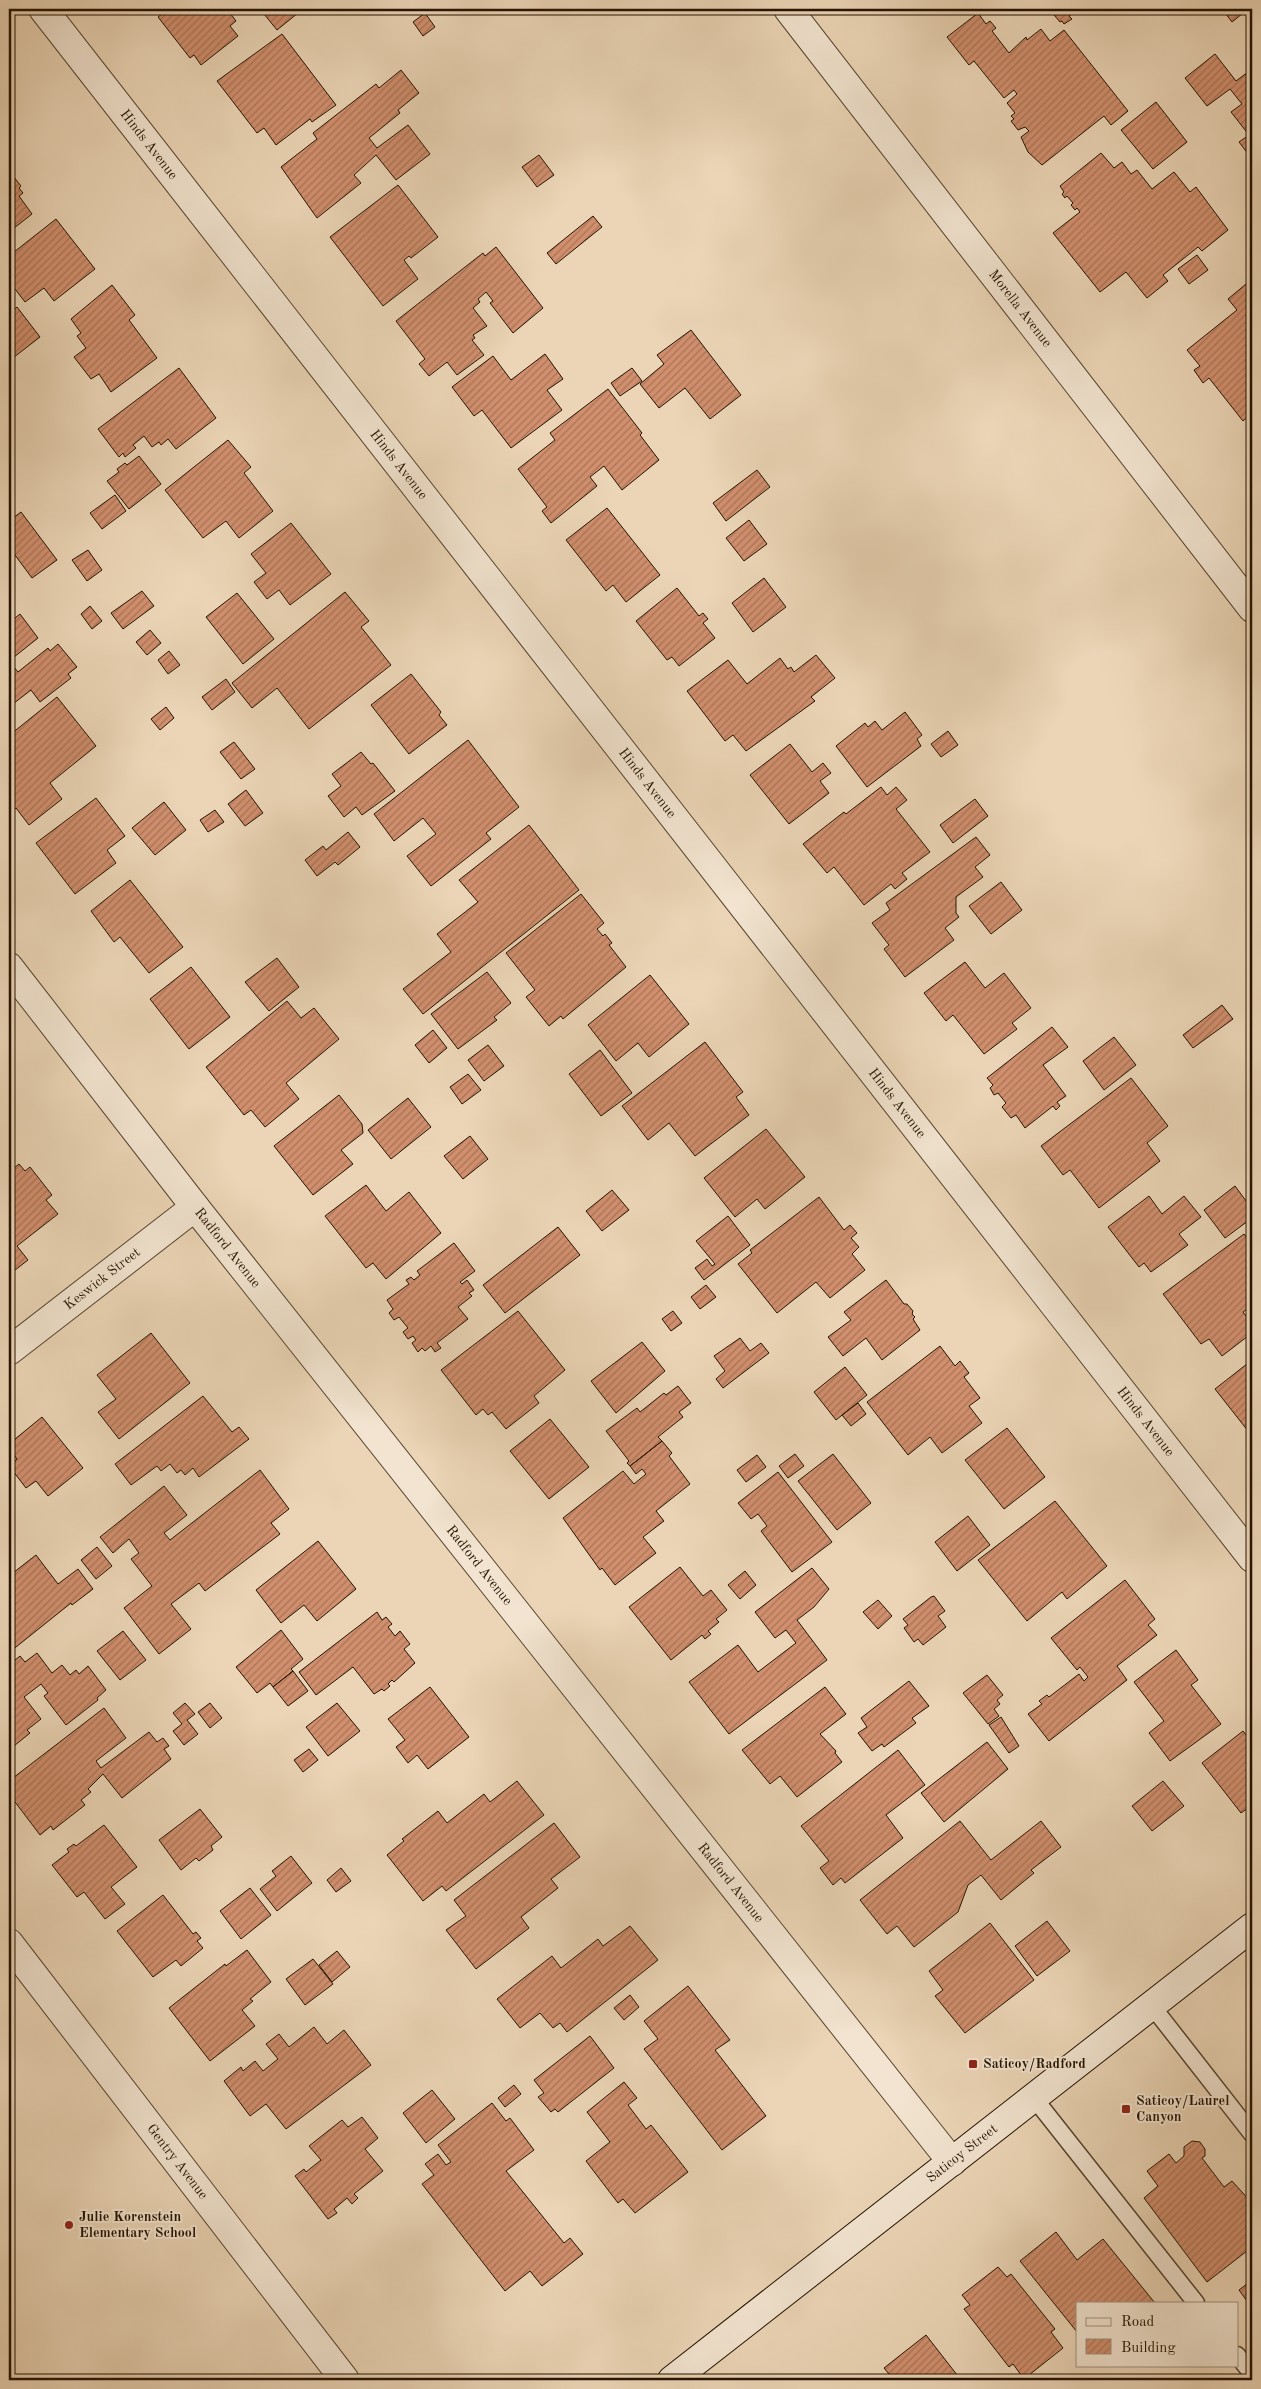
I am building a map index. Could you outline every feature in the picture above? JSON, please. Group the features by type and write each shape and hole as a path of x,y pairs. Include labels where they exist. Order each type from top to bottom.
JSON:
{"street":[{"name":"Hinds Avenue","path":"43,9 1252,1558"},
{"name":"Morella Avenue","path":"788,9 1252,608"},
{"name":"Radford Avenue","path":"9,967 195,1207 952,2162"},
{"name":"Keswick Street","path":"9,1351 195,1207"},
{"name":"Saticoy Street","path":"672,2380 1252,1928"},
{"name":"Gentry Avenue","path":"9,1943 344,2380"}],"lane":[{"path":"1152,2006 1252,2134"},
{"path":"1034,2098 1195,2302"},
{"path":"1238,2357 1249,2370"}],"building":[{"path":"169,9 227,9 236,21 230,26 238,36 201,65 194,55 190,58 158,17"},
{"path":"260,9 303,9 277,30"},
{"path":"1049,9 1078,9 1069,16 1072,19 1064,24"},
{"path":"1222,9 1248,9 1232,22"},
{"path":"425,13 435,27 423,36 413,22"},
{"path":"978,13 986,24 990,21 996,28 992,31 1009,53 1026,37 1027,40 1041,29 1050,41 1064,30 1128,111 1111,125 1104,116 1042,165 1028,152 1021,137 1029,131 1025,127 1018,130 1011,121 1014,119 1011,116 1015,113 1007,103 1017,94 1014,90 1004,98 974,61 969,65 947,37"},
{"path":"282,34 336,105 312,122 310,119 276,145 264,128 257,133 217,81"},
{"path":"1215,54 1236,81 1252,69 1252,159 1239,142 1249,135 1231,112 1242,104 1230,89 1207,106 1185,78"},
{"path":"401,70 419,93 398,110 400,113 369,138 377,148 408,125 430,154 396,180 376,155 354,175 361,183 317,218 281,167 317,139 313,133 376,84 379,88"},
{"path":"1156,102 1187,142 1153,169 1121,130"},
{"path":"1101,153 1114,168 1122,162 1131,174 1137,170 1152,189 1174,172 1190,192 1196,187 1228,230 1202,251 1198,247 1163,275 1168,281 1147,298 1126,272 1100,292 1053,233 1080,212 1077,208 1075,210 1071,205 1073,203 1067,196 1065,198 1060,186"},
{"path":"539,155 554,175 537,187 522,167"},
{"path":"9,160 14,167 9,171"},
{"path":"9,171 21,186 19,188 23,193 19,196 32,214 9,232"},
{"path":"398,185 438,237 411,258 409,256 404,260 418,279 383,306 330,237"},
{"path":"593,216 602,227 556,264 547,253"},
{"path":"56,219 95,269 54,301 44,288 25,302 15,289 9,293 9,256"},
{"path":"496,247 543,308 513,333 490,303 493,301 486,292 478,299 480,302 473,308 487,326 473,335 475,338 472,340 484,355 457,375 447,362 429,376 419,364 425,359 396,321 483,253 485,256"},
{"path":"1197,255 1208,270 1189,284 1178,269"},
{"path":"1252,279 1252,413 1243,421 1209,378 1203,383 1194,370 1200,366 1187,350 1237,310 1228,299"},
{"path":"112,285 135,315 129,320 157,358 111,392 99,374 91,379 74,357 86,348 77,336 81,333 71,319"},
{"path":"17,307 40,337 9,361 9,314"},
{"path":"691,330 741,395 710,419 685,388 659,408 640,384 664,364 657,355"},
{"path":"545,354 563,379 547,390 562,410 511,448 482,410 474,416 452,387 493,356 511,380"},
{"path":"179,368 216,418 176,449 168,439 161,445 159,442 152,447 144,436 133,445 136,448 125,457 123,453 119,457 98,429"},
{"path":"632,368 642,381 620,396 611,383"},
{"path":"608,389 642,433 640,435 659,460 622,490 604,466 590,477 597,486 551,523 542,511 547,507 518,469 555,440 550,433"},
{"path":"228,440 251,467 244,473 273,511 239,538 226,521 203,538 165,490"},
{"path":"139,456 161,484 129,509 107,481 119,472 117,469 125,463 127,465"},
{"path":"757,470 770,487 726,521 713,503"},
{"path":"115,495 126,511 102,529 90,513"},
{"path":"607,508 660,575 626,602 613,585 606,591 566,540"},
{"path":"21,512 57,560 32,578 9,547 9,521"},
{"path":"749,520 767,544 744,561 726,538"},
{"path":"291,523 331,574 290,605 279,590 267,599 254,582 266,573 251,554"},
{"path":"88,550 102,570 87,581 72,560"},
{"path":"764,578 786,607 753,632 732,603"},
{"path":"677,588 699,616 703,613 708,619 703,623 715,638 679,666 672,657 667,660 636,621"},
{"path":"142,591 154,606 123,629 111,613"},
{"path":"345,592 369,621 361,627 391,665 309,729 277,688 252,708 232,683"},
{"path":"237,593 274,639 243,664 206,617"},
{"path":"90,606 102,621 92,629 81,614"},
{"path":"20,614 38,638 9,661 9,623"},
{"path":"150,630 161,643 147,655 136,642"},
{"path":"58,644 77,667 68,674 71,678 40,702 31,690 9,707 9,661 18,672 48,648 50,651"},
{"path":"169,651 180,665 168,674 158,660"},
{"path":"816,655 835,678 811,697 815,701 746,751 733,735 725,741 687,691 728,660 747,684 780,658 788,669 791,667 794,672"},
{"path":"411,674 441,712 439,715 447,725 409,754 371,705"},
{"path":"226,679 235,692 212,710 202,697"},
{"path":"57,697 96,746 50,783 62,799 29,825 16,808 9,814 9,731 11,734"},
{"path":"166,707 174,718 160,730 151,719"},
{"path":"905,712 922,735 917,739 921,746 867,787 836,746 865,723 868,727 875,721 882,730"},
{"path":"948,731 958,745 941,757 931,744"},
{"path":"468,740 519,807 486,833 491,839 431,886 407,856 436,834 423,818 394,841 374,814"},
{"path":"234,742 255,769 241,779 220,752"},
{"path":"790,744 812,772 823,763 831,773 820,781 829,793 789,824 750,775"},
{"path":"361,752 371,764 373,763 395,791 362,815 356,807 344,817 328,796 341,786 332,774"},
{"path":"881,787 887,795 896,787 907,800 896,809 930,852 902,873 907,879 895,889 891,884 864,905 834,867 827,873 803,844 844,812 846,814"},
{"path":"246,790 263,813 245,826 228,804"},
{"path":"96,798 125,836 107,850 116,863 75,894 36,843"},
{"path":"975,799 988,816 953,843 940,825"},
{"path":"164,802 186,830 155,855 132,828"},
{"path":"215,810 224,822 208,832 200,820"},
{"path":"529,825 579,890 423,1014 403,989 451,952 437,934 478,902 459,880"},
{"path":"348,832 360,847 338,865 335,862 317,876 305,860 323,846 326,850"},
{"path":"976,837 990,855 975,867 983,877 956,897 956,913 959,917 945,928 954,940 905,977 884,949 889,945 872,923 890,910 886,903"},
{"path":"130,880 183,947 149,973 120,937 114,942 91,911"},
{"path":"1001,882 1022,910 991,934 969,906"},
{"path":"581,894 604,923 597,929 603,936 605,934 612,943 609,945 626,967 563,1019 561,1016 549,1026 526,997 535,990 506,953"},
{"path":"277,958 299,987 269,1011 245,982"},
{"path":"965,962 985,988 1004,973 1031,1008 1012,1023 1017,1029 984,1054 953,1015 946,1021 924,993"},
{"path":"191,967 230,1017 189,1049 150,999"},
{"path":"487,972 511,1003 494,1017 497,1020 458,1049 431,1014"},
{"path":"650,975 689,1024 649,1057 638,1043 616,1061 588,1025"},
{"path":"287,1001 301,1018 314,1008 339,1039 286,1083 299,1099 265,1127 251,1110 244,1115 206,1067"},
{"path":"1222,1005 1233,1019 1193,1048 1183,1035"},
{"path":"1052,1027 1068,1047 1043,1065 1066,1096 1057,1102 1060,1106 1056,1110 1053,1106 1025,1128 1016,1115 1011,1118 1002,1107 1006,1103 998,1093 994,1095 990,1088 993,1085 987,1078"},
{"path":"433,1030 447,1048 429,1063 415,1045"},
{"path":"1114,1037 1136,1065 1104,1090 1083,1061"},
{"path":"705,1042 743,1092 736,1097 749,1115 695,1156 669,1123 648,1140 622,1106"},
{"path":"488,1045 504,1066 484,1081 468,1060"},
{"path":"600,1050 632,1093 601,1116 569,1074"},
{"path":"468,1074 481,1090 462,1104 450,1087"},
{"path":"1131,1078 1168,1126 1147,1143 1160,1161 1099,1208 1070,1170 1063,1175 1041,1146"},
{"path":"339,1095 362,1124 363,1133 341,1150 353,1164 313,1195 274,1146"},
{"path":"408,1098 431,1127 391,1159 368,1130"},
{"path":"766,1129 805,1177 765,1209 757,1199 735,1217 704,1178"},
{"path":"470,1136 488,1159 463,1179 444,1156"},
{"path":"19,1164 25,1171 30,1167 52,1195 46,1200 58,1214 17,1246 28,1260 10,1274 9,1172"},
{"path":"366,1185 386,1211 409,1192 441,1233 386,1279 373,1263 366,1268 325,1216"},
{"path":"1235,1186 1252,1209 1252,1218 1225,1238 1204,1210"},
{"path":"612,1190 629,1210 602,1231 586,1211"},
{"path":"1149,1196 1162,1214 1184,1196 1201,1217 1179,1234 1188,1245 1151,1272 1144,1263 1139,1267 1108,1227"},
{"path":"819,1197 844,1230 850,1225 857,1233 851,1238 859,1247 852,1254 865,1270 830,1298 816,1282 777,1313 738,1264 752,1253 750,1250"},
{"path":"728,1216 750,1245 704,1280 695,1268 707,1259 712,1266 715,1264 696,1241"},
{"path":"558,1227 580,1255 505,1313 483,1285"},
{"path":"1244,1234 1252,1245 1252,1310 1249,1312 1247,1309 1243,1312 1252,1324 1252,1333 1222,1356 1209,1339 1201,1344 1163,1294"},
{"path":"454,1243 475,1271 460,1282 462,1284 467,1280 474,1290 469,1293 472,1296 458,1307 468,1319 437,1343 441,1348 435,1352 431,1346 425,1351 422,1348 418,1352 412,1343 416,1340 413,1336 408,1339 403,1332 408,1328 399,1317 394,1320 389,1313 393,1309 387,1300 409,1284 406,1280 411,1277 414,1280 420,1275 417,1271"},
{"path":"886,1280 904,1304 907,1304 913,1311 912,1314 915,1317 913,1319 920,1330 882,1360 866,1338 843,1356 828,1337 851,1320 844,1312"},
{"path":"706,1285 716,1297 700,1309 691,1297"},
{"path":"518,1311 565,1370 534,1396 539,1403 506,1429 492,1412 488,1415 483,1409 476,1415 441,1370"},
{"path":"673,1311 682,1323 671,1331 662,1319"},
{"path":"151,1333 190,1383 119,1439 98,1412 116,1399 97,1375"},
{"path":"740,1338 750,1351 761,1343 769,1353 723,1388 716,1379 725,1371 714,1356"},
{"path":"642,1342 665,1371 616,1413 591,1381"},
{"path":"940,1346 955,1366 960,1361 969,1373 964,1377 980,1398 969,1406 982,1423 942,1453 930,1437 908,1455 867,1402"},
{"path":"1252,1360 1252,1436 1215,1389"},
{"path":"845,1367 867,1395 836,1420 814,1392"},
{"path":"678,1386 691,1403 679,1412 683,1417 658,1437 662,1441 630,1466 627,1463 629,1461 606,1431 637,1408 640,1412 664,1393 666,1395"},
{"path":"203,1396 232,1432 239,1427 249,1439 199,1477 193,1468 185,1475 181,1470 177,1473 170,1464 161,1471 157,1466 131,1485 115,1464"},
{"path":"858,1403 866,1414 851,1426 842,1415"},
{"path":"42,1417 83,1468 48,1496 36,1481 26,1488 9,1466 17,1459 9,1448 9,1444"},
{"path":"550,1419 589,1467 549,1499 510,1451"},
{"path":"1007,1428 1045,1477 1004,1509 965,1460"},
{"path":"662,1441 672,1453 669,1456 690,1484 656,1511 664,1521 643,1537 656,1553 615,1585 602,1568 600,1570 563,1518 623,1471 634,1484 646,1474 642,1469 636,1474 630,1466"},
{"path":"795,1454 804,1466 788,1478 779,1466"},
{"path":"833,1454 871,1503 837,1530 798,1481"},
{"path":"757,1455 766,1467 746,1482 737,1470"},
{"path":"260,1470 289,1509 271,1523 280,1534 205,1591 199,1583 171,1604 191,1629 159,1654 124,1608 152,1586 131,1559 139,1553 129,1539 113,1553 100,1537 164,1486 187,1515 164,1533 170,1540"},
{"path":"778,1472 832,1542 792,1572 761,1531 767,1526 758,1514 751,1519 738,1503"},
{"path":"1055,1501 1107,1566 1067,1599 1062,1592 1027,1621 978,1560"},
{"path":"968,1516 990,1545 957,1571 935,1542"},
{"path":"318,1541 356,1589 317,1621 304,1605 281,1623 256,1590"},
{"path":"97,1547 112,1566 96,1579 81,1560"},
{"path":"36,1555 58,1584 78,1569 93,1589 72,1605 71,1603 11,1651 9,1648 9,1608 11,1606 9,1596 14,1592 9,1585 9,1576"},
{"path":"680,1567 703,1596 711,1590 727,1610 716,1619 719,1622 708,1631 711,1634 705,1639 702,1635 671,1660 629,1607"},
{"path":"812,1568 829,1589 814,1607 797,1620 827,1660 729,1734 689,1682 738,1645 758,1672 796,1643 786,1630 775,1638 755,1612"},
{"path":"745,1571 756,1585 740,1599 728,1585"},
{"path":"1125,1580 1155,1619 1148,1625 1157,1635 1117,1666 1127,1680 1049,1741 1028,1714 1042,1704 1039,1701 1047,1695 1049,1697 1079,1674 1084,1681 1088,1677 1080,1667 1077,1670 1051,1638"},
{"path":"934,1596 945,1611 938,1616 946,1627 923,1645 918,1639 914,1642 904,1628 908,1625 903,1619"},
{"path":"878,1600 892,1616 878,1629 863,1612"},
{"path":"377,1612 382,1620 386,1617 392,1624 388,1627 395,1636 400,1631 410,1644 404,1649 415,1663 394,1682 392,1680 388,1684 390,1686 384,1691 382,1689 374,1694 353,1667 316,1695 299,1672"},
{"path":"281,1630 303,1659 291,1669 293,1671 273,1687 270,1683 257,1693 236,1667"},
{"path":"123,1631 146,1660 120,1680 97,1651"},
{"path":"1176,1650 1198,1680 1191,1685 1221,1724 1170,1761 1149,1733 1164,1721 1134,1682"},
{"path":"37,1653 52,1673 62,1665 70,1675 76,1670 79,1674 88,1666 106,1690 97,1698 98,1700 66,1725 44,1696 48,1693 41,1684 24,1697 41,1719 27,1730 30,1733 9,1750 9,1665 20,1656 25,1662"},
{"path":"293,1671 308,1691 288,1706 273,1687"},
{"path":"987,1675 1003,1695 997,1700 1000,1704 994,1709 999,1716 988,1724 963,1693"},
{"path":"909,1681 929,1706 912,1718 916,1723 884,1747 882,1744 872,1751 858,1733 867,1727 861,1718"},
{"path":"430,1687 469,1737 428,1769 417,1755 408,1763 396,1747 405,1740 388,1719"},
{"path":"825,1687 846,1714 820,1734 836,1751 835,1753 842,1762 797,1797 780,1776 770,1784 742,1750"},
{"path":"185,1703 195,1714 187,1720 198,1734 184,1745 173,1731 182,1724 173,1713"},
{"path":"210,1703 222,1718 210,1728 198,1712"},
{"path":"337,1703 360,1731 328,1756 306,1727"},
{"path":"104,1708 126,1738 96,1761 101,1768 149,1732 157,1742 163,1738 169,1746 164,1749 171,1759 122,1798 103,1774 88,1789 91,1792 81,1800 85,1805 53,1830 51,1826 40,1835 9,1794 9,1781"},
{"path":"1001,1717 1019,1746 1009,1753 989,1725"},
{"path":"1243,1731 1252,1743 1252,1805 1241,1813 1202,1763"},
{"path":"987,1742 1008,1769 944,1822 921,1793"},
{"path":"309,1749 318,1760 303,1772 294,1760"},
{"path":"898,1750 925,1785 886,1815 903,1838 845,1883 841,1878 833,1885 820,1868 829,1861 801,1826"},
{"path":"517,1781 544,1815 446,1891 442,1886 423,1901 387,1855 404,1841 402,1839 438,1811 447,1823 484,1794 490,1802"},
{"path":"1163,1781 1184,1806 1152,1831 1132,1806"},
{"path":"200,1809 222,1837 211,1846 213,1850 199,1861 196,1858 181,1870 159,1840"},
{"path":"960,1821 991,1860 1041,1821 1061,1847 1031,1870 1034,1873 1001,1900 981,1875 968,1885 958,1912 914,1947 897,1926 887,1934 860,1900"},
{"path":"554,1823 580,1857 551,1879 558,1888 521,1917 529,1928 476,1969 446,1930 466,1916 454,1900"},
{"path":"104,1825 137,1867 111,1887 125,1904 105,1919 84,1892 77,1897 52,1865 69,1852 67,1849 74,1844 76,1846"},
{"path":"291,1856 312,1883 277,1911 260,1889 276,1876 272,1871"},
{"path":"341,1868 351,1881 336,1892 327,1880"},
{"path":"250,1888 271,1915 241,1939 220,1911"},
{"path":"163,1895 193,1934 196,1932 201,1938 197,1941 203,1948 181,1966 176,1960 153,1977 117,1931"},
{"path":"1047,1921 1070,1951 1037,1976 1015,1946"},
{"path":"990,1923 1034,1980 965,2033 935,1996 943,1990 929,1971"},
{"path":"630,1926 658,1960 567,2032 560,2023 553,2028 540,2013 520,2028 497,1999 552,1956 561,1968 598,1939 603,1946"},
{"path":"247,1950 271,1982 250,1999 253,2001 242,2010 255,2026 210,2061 169,2008 225,1964 226,1966"},
{"path":"337,1951 350,1967 332,1982 319,1965"},
{"path":"313,1959 333,1984 305,2005 286,1979"},
{"path":"688,1986 730,2040 715,2050 766,2116 722,2150 644,2049 658,2039 644,2021"},
{"path":"630,1995 639,2007 624,2020 614,2008"},
{"path":"314,2027 327,2044 344,2030 371,2065 286,2129 266,2104 250,2116 224,2081 241,2067 243,2071 255,2061 263,2071 278,2059 266,2044 279,2034 289,2047"},
{"path":"590,2036 614,2068 558,2112 555,2109 551,2112 538,2097 544,2093 534,2080"},
{"path":"624,2082 637,2098 628,2105 646,2129 651,2125 688,2172 635,2213 623,2199 618,2203 586,2161 610,2142 587,2112"},
{"path":"514,2085 521,2094 505,2107 498,2098"},
{"path":"432,2090 455,2119 426,2143 403,2113"},
{"path":"492,2103 506,2121 510,2118 534,2150 506,2171 564,2243 570,2238 583,2254 542,2286 530,2271 505,2291 422,2184 434,2175 425,2164 438,2154 446,2165 451,2162 438,2145"},
{"path":"362,2117 378,2138 365,2149 383,2171 354,2194 358,2198 352,2204 347,2198 334,2209 337,2213 328,2219 295,2176 304,2169 306,2172 321,2160 309,2146 342,2120 348,2127"},
{"path":"1192,2141 1200,2142 1205,2149 1205,2156 1202,2158 1224,2187 1232,2181 1252,2203 1252,2247 1207,2282 1144,2198 1158,2186 1147,2171 1169,2154 1176,2163 1184,2156 1184,2147"},
{"path":"1056,2232 1077,2260 1103,2239 1154,2302 1076,2302 1076,2331 1020,2261"},
{"path":"998,2267 1007,2277 1011,2274 1055,2329 1051,2332 1063,2348 1024,2379 1013,2364 1009,2367 964,2309 970,2305 962,2295"},
{"path":"1252,2280 1252,2308 1239,2290"},
{"path":"926,2335 961,2380 894,2380 884,2368"}],"place":[{"name":"Saticoy/Radford","path":"973,2064"},
{"name":"Saticoy/Laurel Canyon","path":"1126,2109"},
{"name":"Julie Korenstein Elementary School","path":"69,2225"}]}
